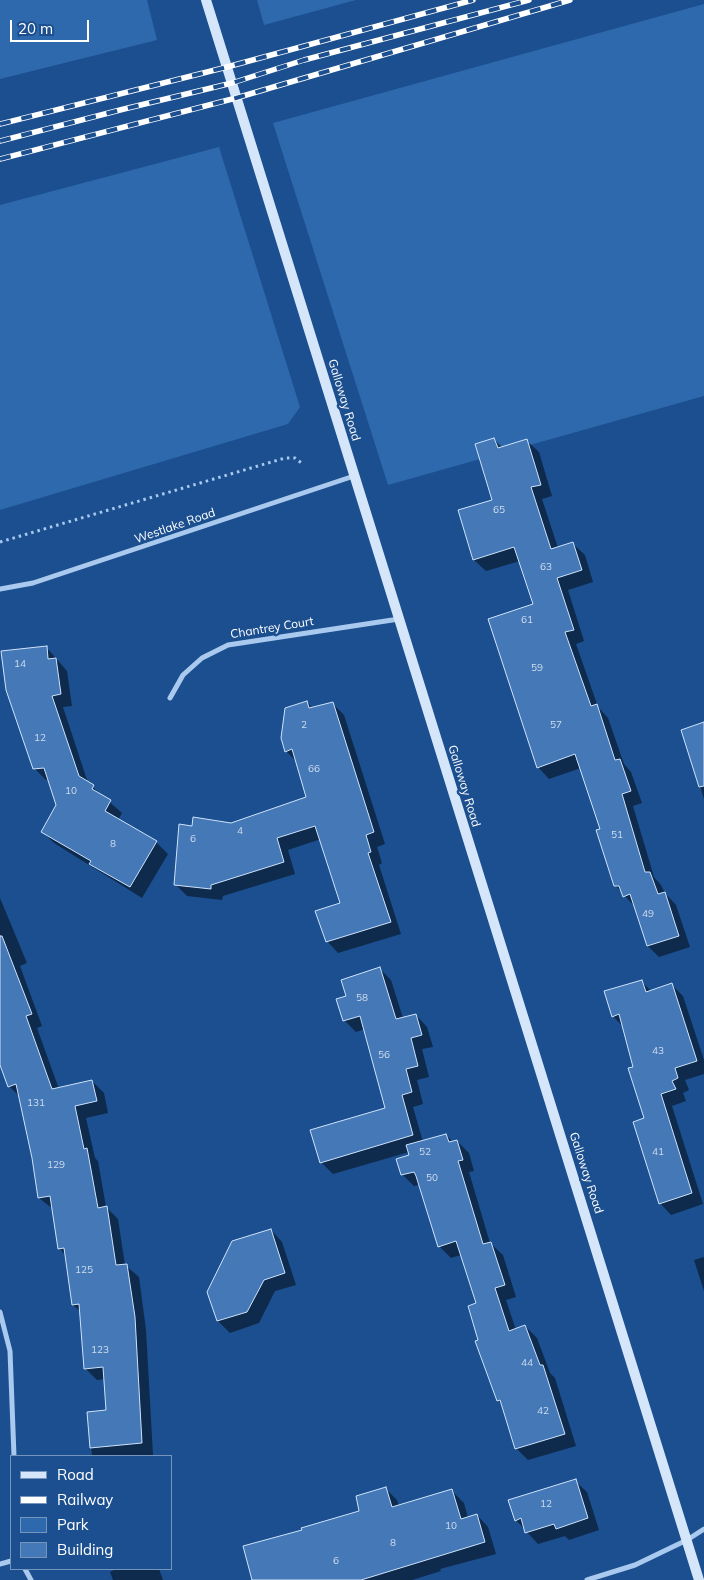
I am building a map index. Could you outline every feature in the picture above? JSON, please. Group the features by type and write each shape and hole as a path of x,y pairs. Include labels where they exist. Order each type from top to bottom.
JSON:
{"street":[{"name":"Galloway Road","path":"206,0 699,1580"},
{"name":"Westlake Road","path":"0,589 33,583 355,476"},
{"name":"Chantrey Court","path":"170,698 183,675 202,658 228,645 399,619"},
{"path":"0,1312 10,1351 14,1455"},
{"path":"587,1580 635,1565 687,1540 704,1529"}],"path":[{"path":"0,542 285,458 295,458 304,465"}],"green space":[{"path":"0,0 147,0 157,40 0,79"},
{"path":"257,0 356,0 264,25"},
{"path":"704,4 704,396 388,485 273,123"},
{"path":"219,147 300,407 288,424 0,510 0,205"}],"building":[{"path":"494,438 498,448 527,439 541,485 531,487 551,549 573,542 582,570 557,578 574,630 565,632 591,706 597,704 615,760 620,759 631,791 622,794 645,872 650,872 658,894 665,892 679,936 647,946 630,894 623,897 619,886 614,886 596,830 600,829 575,754 537,768 488,619 533,604 514,547 473,560 458,510 492,500 475,444"},
{"path":"47,646 48,659 56,658 61,694 52,696 79,776 94,785 92,789 111,800 105,811 157,841 130,887 89,864 91,861 41,832 56,805 44,768 33,769 6,690 1,651"},
{"path":"307,701 309,708 333,702 374,832 366,835 371,852 368,853 391,922 326,942 315,911 340,903 315,826 277,838 284,862 211,885 211,889 174,885 179,824 192,826 193,817 231,823 306,797 292,749 285,752 281,738 285,708"},
{"path":"704,722 704,786 699,787 681,730"},
{"path":"0,936 2,936 32,1014 26,1016 52,1089 92,1080 97,1101 75,1106 84,1149 87,1148 98,1208 107,1206 116,1265 127,1264 135,1317 142,1443 90,1448 87,1412 106,1410 103,1367 84,1369 79,1304 72,1305 64,1248 58,1249 50,1196 38,1198 32,1158 16,1084 8,1087 0,1065"},
{"path":"380,967 396,1019 416,1014 422,1035 411,1038 418,1066 406,1069 412,1092 402,1095 413,1135 320,1163 310,1130 385,1108 360,1016 343,1021 336,999 346,996 341,980"},
{"path":"642,980 646,992 672,983 697,1061 675,1068 678,1078 672,1081 676,1089 661,1094 692,1193 659,1204 633,1122 644,1118 628,1068 633,1067 619,1014 612,1017 604,991"},
{"path":"446,1134 449,1142 457,1140 463,1160 458,1161 483,1244 491,1242 505,1285 495,1288 509,1331 525,1325 540,1365 543,1365 565,1434 515,1449 500,1400 497,1401 475,1341 478,1340 468,1306 476,1303 456,1241 438,1247 414,1172 401,1175 396,1159 409,1155 406,1145"},
{"path":"271,1229 285,1273 264,1280 247,1312 217,1321 207,1292 232,1241"},
{"path":"576,1479 588,1518 556,1529 554,1524 525,1533 521,1518 515,1521 508,1500"},
{"path":"386,1487 392,1507 452,1489 461,1519 477,1514 485,1542 361,1580 252,1580 243,1546 302,1530 301,1528 359,1511 356,1496"}],"railway":[{"path":"0,124 227,67 473,0"},
{"path":"0,141 232,83 304,60 529,0"},
{"path":"0,159 236,98 570,0"}]}
